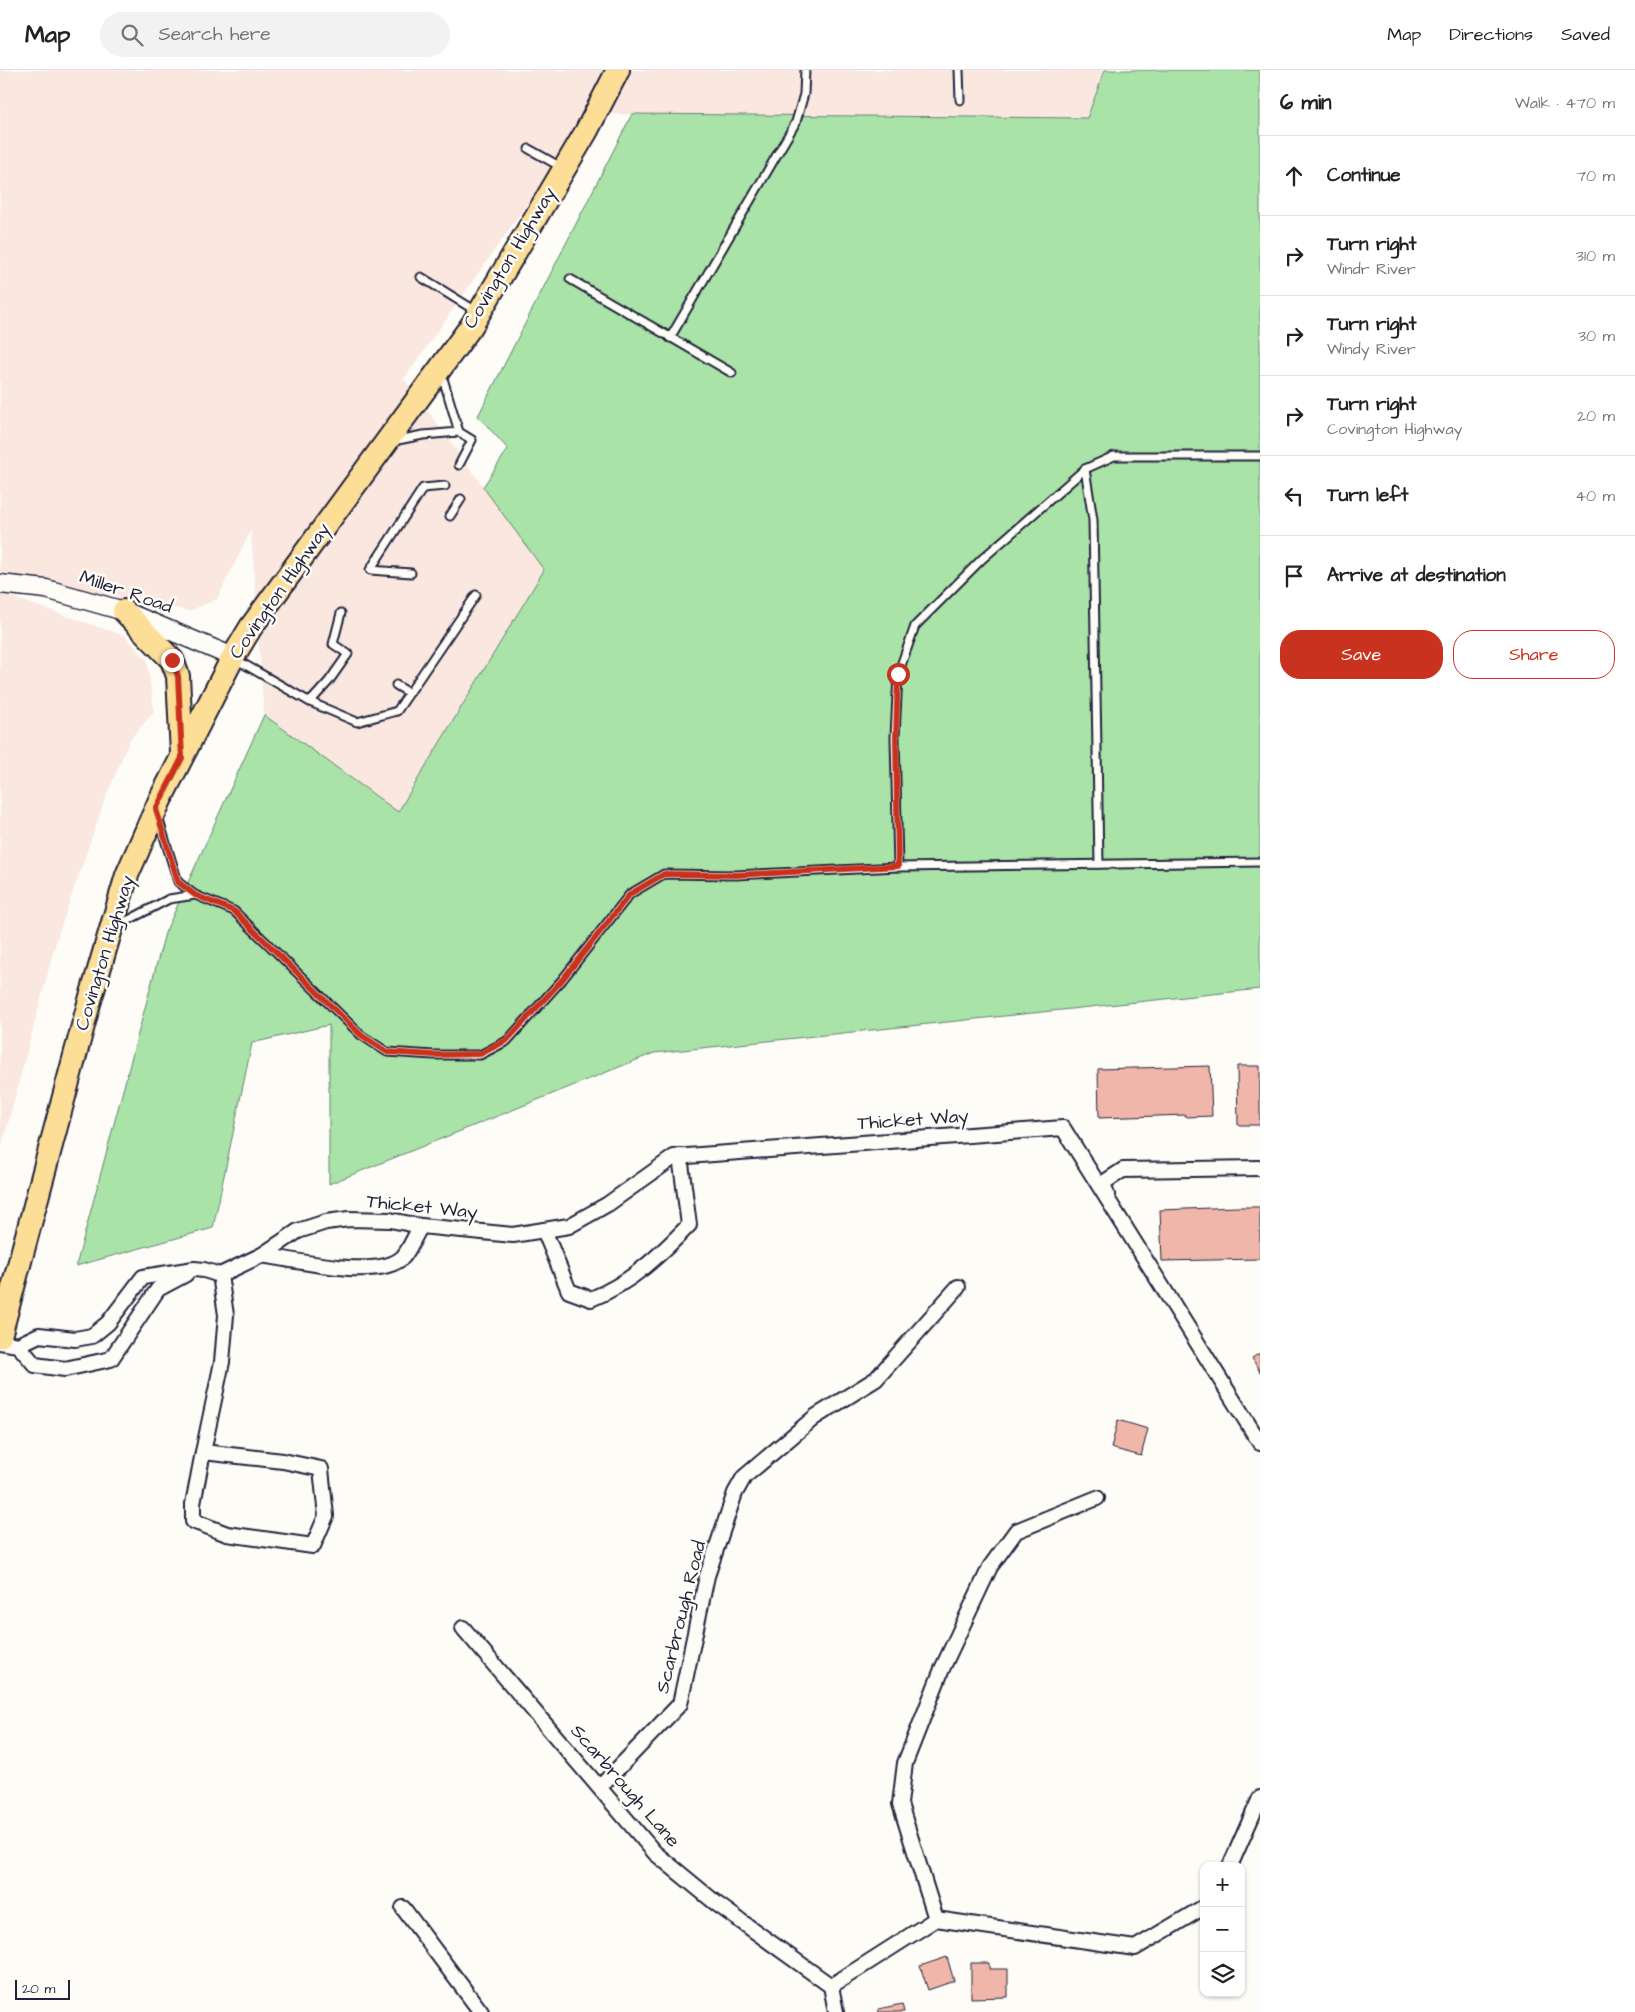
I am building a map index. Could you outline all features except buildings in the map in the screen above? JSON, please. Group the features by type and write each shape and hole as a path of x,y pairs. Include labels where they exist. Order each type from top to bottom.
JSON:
{"main road":[{"name":"Covington Highway","path":"9,1341 12,1280 127,875 156,809 233,657 251,627 386,443 478,313 564,169 614,73"},
{"path":"124,611 172,660 178,676 182,758"}],"street":[{"name":"Miller Road","path":"0,584 46,589 124,611 233,657"},
{"name":"Thicket Way","path":"220,1275 262,1255 298,1231 326,1222 349,1219 390,1220 420,1226 513,1235 569,1226 608,1204 674,1157 1063,1128 1260,1443"},
{"path":"544,1230 570,1291 591,1299 612,1290 660,1256 689,1225 680,1156"},
{"path":"1109,1200 1103,1183 1123,1170 1260,1168"},
{"path":"262,1255 350,1269 386,1265 403,1257 420,1226"},
{"path":"9,1341 36,1366 65,1369 111,1359 158,1290 194,1269"},
{"path":"0,1342 39,1335 75,1339 92,1336 108,1323 143,1277 194,1269 220,1275 226,1315 222,1362 203,1452 193,1504 193,1521 228,1534 314,1546 326,1516 322,1469 283,1460 203,1452"},
{"name":"Scarbrough Road","path":"600,1787 680,1704 707,1576 735,1493 744,1477 815,1417 876,1379 958,1287"},
{"path":"936,1919 900,1804 905,1763 942,1669 986,1575 1016,1531 1098,1498"},
{"name":"Scarbrough Lane","path":"463,1628 655,1853 717,1904 831,1986"},
{"path":"1232,1862 1260,1798"},
{"path":"403,1908 481,2012"},
{"path":"836,2012 831,1986 936,1919 1135,1948 1200,1909"}],"lane":[{"path":"670,338 796,122 804,94 805,70"},
{"path":"959,70 960,100"},
{"path":"529,149 564,169"},
{"path":"421,277 478,313"},
{"path":"570,279 732,373"},
{"path":"440,368 458,432"},
{"path":"386,443 423,435 458,432 472,440 459,465"},
{"path":"898,866 896,738 898,674 915,626 982,559 1085,469 1114,456 1260,456"},
{"path":"1085,469 1093,520 1098,864"},
{"path":"411,573 370,570 423,488 444,486"},
{"path":"450,516 462,499"},
{"path":"233,657 310,702 357,722 397,712 476,595"},
{"path":"310,702 329,681 348,654 333,644 341,612"},
{"path":"396,685 409,693"},
{"path":"156,809 178,882 195,895 234,911 361,1035 387,1052 434,1055 480,1054 507,1040 562,980 630,894 664,874 736,875 898,866 1260,862"},
{"path":"111,930 169,899 195,895"}],"shaded area":[{"path":"0,70 1105,70 1087,118 590,114 404,379 544,569 398,812 264,715 251,530 217,599 189,611 0,572"},
{"path":"0,593 125,636 147,660 154,712 130,739 105,799 57,938 0,1153"}],"green space":[{"path":"1105,70 1260,70 1260,989 654,1053 329,1184 329,1025 252,1043 213,1228 76,1266 165,933 264,715 398,812 544,570 483,487 508,449 478,416 632,114 1087,118"}],"route":[{"path":"172,660 178,676 182,758 156,809 178,882 195,895 234,911 361,1035 387,1052 434,1055 480,1054 507,1040 562,980 630,894 664,874 736,875 898,866 896,738 898,674"}]}
